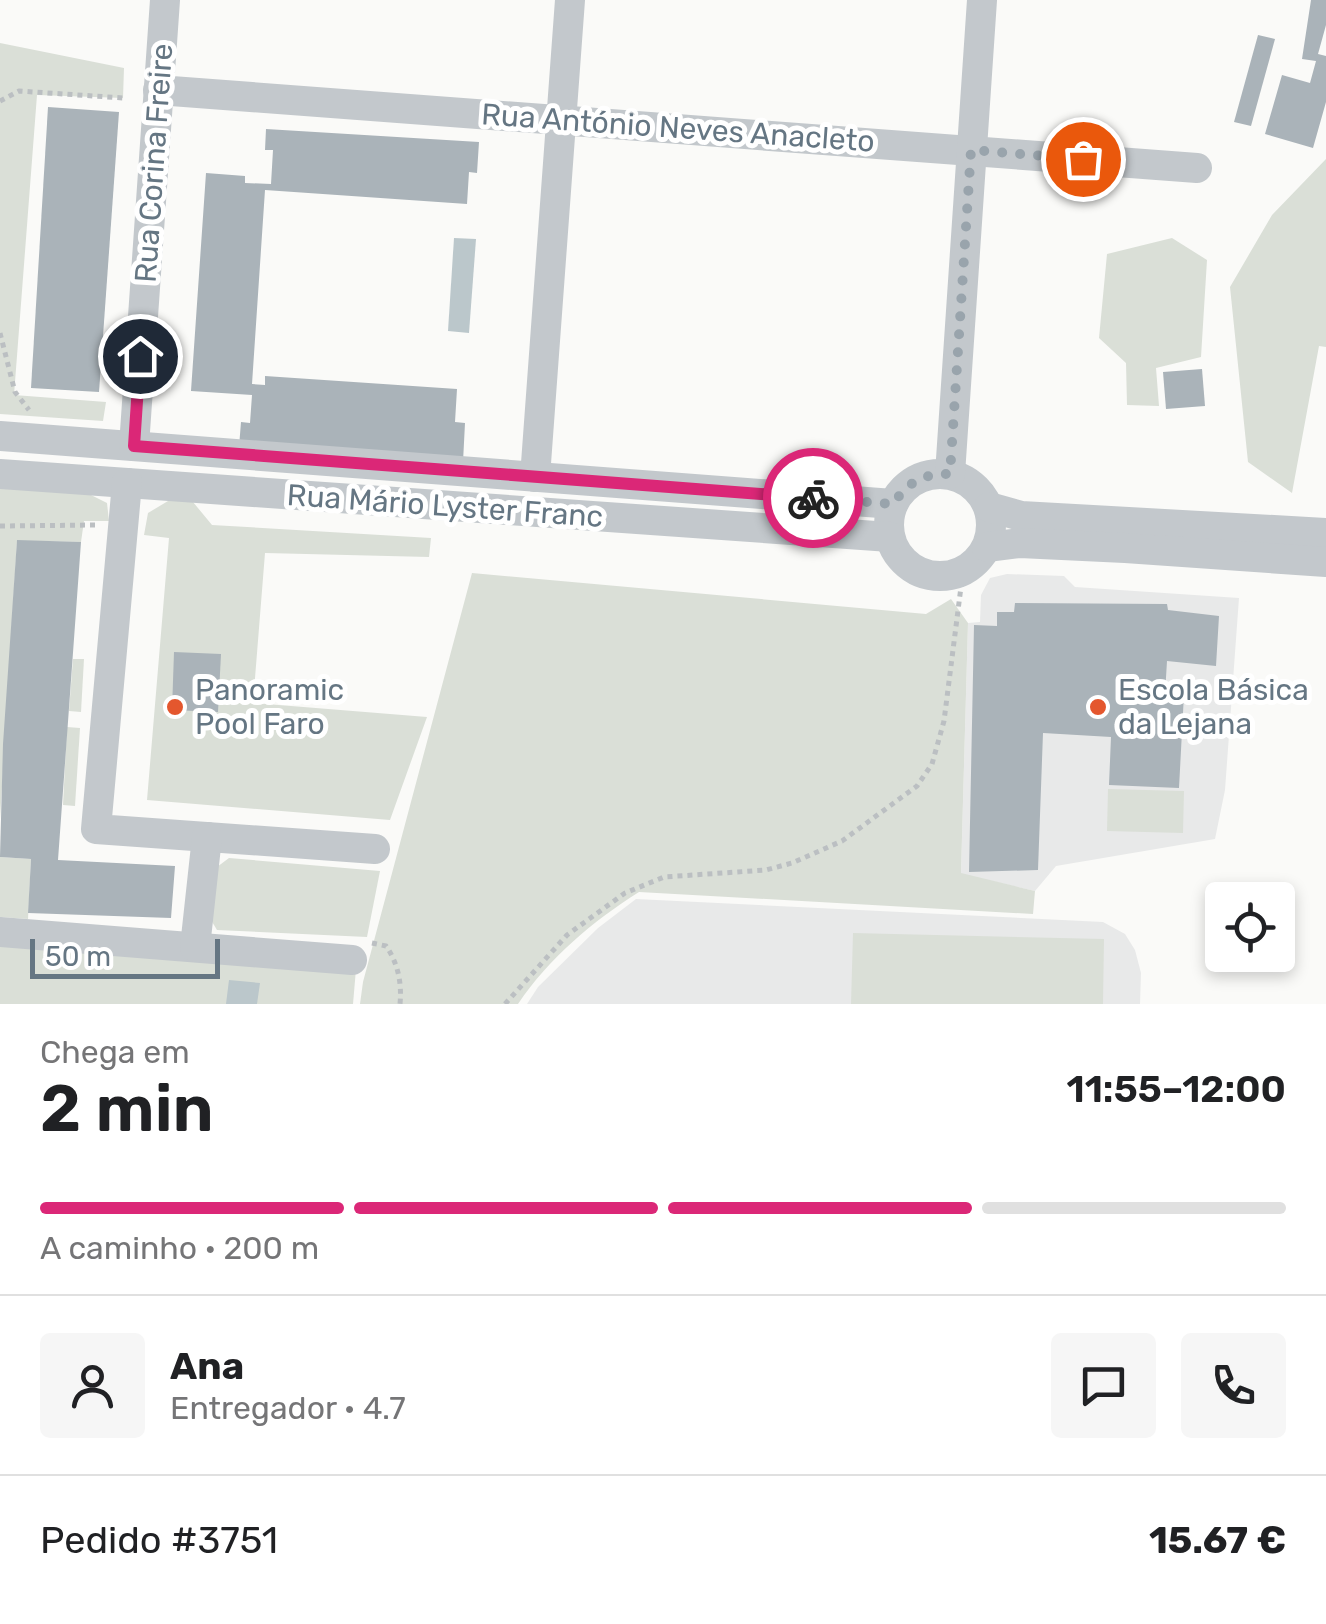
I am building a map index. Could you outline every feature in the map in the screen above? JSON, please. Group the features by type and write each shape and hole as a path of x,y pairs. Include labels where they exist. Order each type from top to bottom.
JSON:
{"street":[{"name":"Rua Corina Freire","path":"134,446 165,0"},
{"path":"535,476 570,0"},
{"path":"950,474 982,0"},
{"name":"Rua António Neves Anacleto","path":"158,90 1198,168"},
{"name":"Rua Mário Lyster Franc","path":"0,436 893,504"},
{"name":"Rua Mário Lyster Franc","path":"0,474 890,537"},
{"path":"950,474 976,488 989,507 992,528 987,547 963,571 948,576 918,572 906,563 890,537 893,504 917,479 950,474"},
{"path":"127,483 96,829 375,849"},
{"path":"989,507 1021,516 1326,533"},
{"path":"987,547 1020,543 1326,562"},
{"path":"195,947 207,837"},
{"path":"0,932 352,960"}],"path":[{"path":"0,101 19,91 123,98"},
{"path":"0,334 15,392 34,416"},
{"path":"0,526 124,528"},
{"path":"505,1004 567,935 626,893 664,877 766,870 792,863 842,841 917,786 932,764 944,721 963,571"},
{"path":"352,960 359,940 386,946 394,958 400,1004"}],"shaded area":[{"path":"0,43 124,68 123,98 37,95 14,395 106,402 103,421 0,414"},
{"path":"1326,159 1326,347 1319,346 1292,493 1248,462 1230,287 1272,215"},
{"path":"454,238 476,239 469,333 448,331"},
{"path":"1172,238 1207,260 1201,357 1156,368 1159,406 1127,405 1126,363 1099,338 1107,254"},
{"path":"0,486 87,493 107,503 109,521 84,521 81,542 17,541 0,819"},
{"path":"173,498 193,502 212,525 431,538 429,557 265,553 253,703 427,717 390,820 147,800 169,538 144,535 148,513"},
{"path":"472,573 926,614 951,599 968,623 961,873 1035,891 1033,914 639,892 573,942 518,1004 360,1004"},
{"name":"Escola Básica da Lejana","path":"1007,574 1064,576 1075,587 1239,598 1225,790 1215,839 1056,866 1035,891 961,874 968,623 980,622 981,595 990,578"},
{"path":"73,659 84,659 81,712 69,711"},
{"path":"67,727 80,728 75,806 63,805"},
{"path":"1108,789 1184,791 1183,833 1107,831"},
{"path":"0,857 31,859 28,919 0,917"},
{"path":"229,858 380,871 367,937 217,930 211,920 217,867"},
{"path":"636,899 1103,922 1125,934 1135,950 1141,973 1140,1004 527,1004 538,987 598,928"},
{"path":"853,933 1104,939 1103,1004 851,1004"},
{"path":"0,941 356,969 353,1004 0,1004"},
{"path":"229,980 260,983 257,1004 226,1004"}],"building":[{"path":"1311,0 1326,0 1326,25 1318,54 1326,56 1326,102 1313,148 1265,134 1282,75 1310,83 1316,61 1302,59"},
{"path":"1258,35 1275,39 1251,126 1234,122"},
{"path":"48,107 119,112 99,392 31,388"},
{"path":"266,129 479,142 477,173 469,172 467,204 265,190 252,384 265,385 265,376 457,389 455,422 465,423 463,462 239,447 241,422 250,423 252,395 191,391 206,173 245,176 245,183 271,184 273,150 265,150"},
{"path":"1202,369 1205,406 1166,409 1163,372"},
{"path":"17,540 81,542 58,860 175,866 171,918 28,913 31,859 0,857 3,744"},
{"path":"1015,603 1167,604 1168,610 1219,616 1216,666 1167,661 1165,694 1184,694 1179,788 1109,785 1111,737 1043,733 1038,870 969,872 974,625 997,626 997,612 1014,612"},
{"path":"174,652 221,654 218,712 172,710"}],"way so far":[{"path":"813,498 893,504 917,479 950,474 971,150 1083,159"}],"place":[{"name":"Panoramic Pool Faro","path":"175,707"},
{"name":"Escola Básica da Lejana","path":"1098,707"}],"route":[{"path":"140,356 134,446 813,498"}]}
